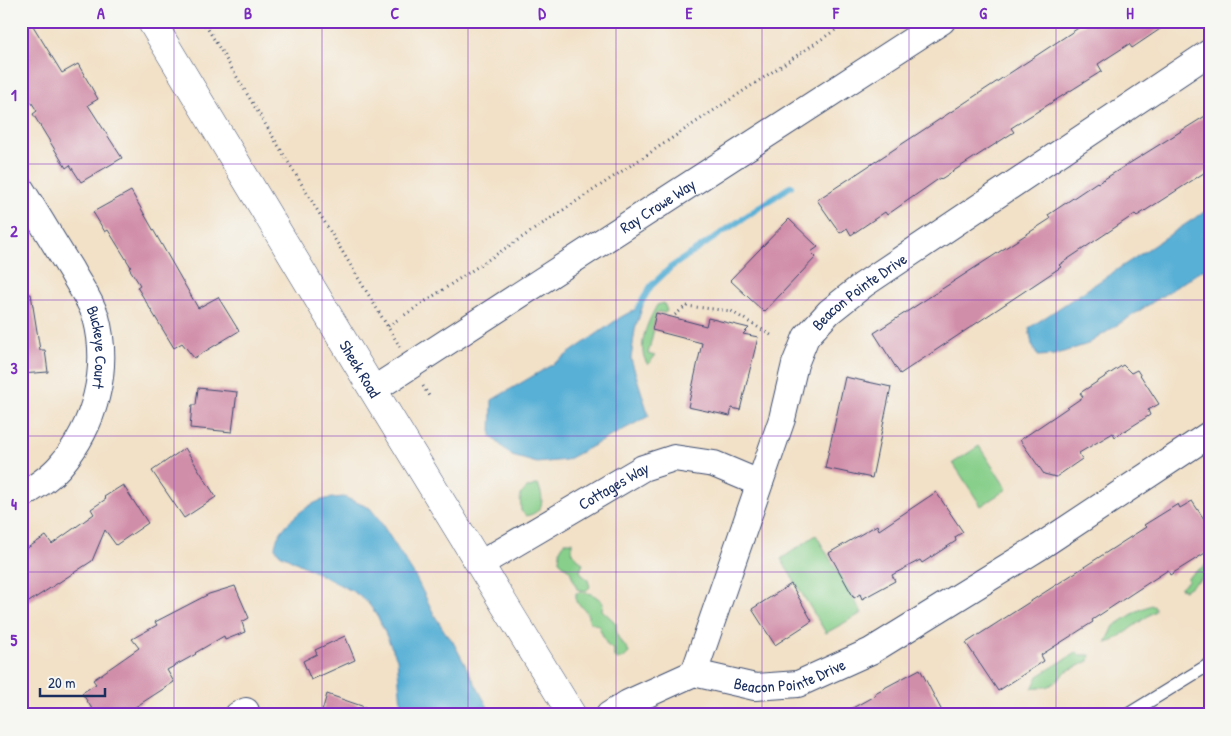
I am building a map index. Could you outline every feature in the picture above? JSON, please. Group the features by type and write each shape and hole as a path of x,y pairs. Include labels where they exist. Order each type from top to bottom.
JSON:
{"street":[{"name":"Sheek Road","path":"151,21 373,390 572,715"},
{"name":"Ray Crowe Way","path":"373,390 942,21"},
{"name":"Beacon Pointe Drive","path":"1210,52 863,285 829,312 806,336 795,364 782,419 694,673 755,687 798,684 871,651 1040,546 1210,434"},
{"name":"Buckeye Court","path":"21,189 79,284 95,316 102,365 93,408 79,439 59,467 44,481 21,496"},
{"name":"Cottages Way","path":"480,564 643,468 674,458 714,464 759,483"},
{"path":"609,715 628,703 694,673"}],"lane":[{"path":"1127,715 1210,664"}],"path":[{"path":"203,21 388,326 849,21"},
{"path":"675,315 686,306 731,311 774,337"}],"green space":[{"path":"664,303 667,311 665,313 658,312 648,354 655,356 648,365 644,358 644,335 657,305"},
{"path":"979,446 1007,489 981,506 953,463"},
{"path":"538,484 542,500 540,508 526,516 521,511 520,495 527,488"},
{"path":"816,535 862,613 826,633 781,559"},
{"path":"565,542 572,542 572,552 583,564 580,571 588,580 590,587 586,591 577,589 570,571 559,561 560,550"},
{"path":"1210,562 1210,573 1185,590 1180,588 1188,581 1188,577"},
{"path":"581,592 593,595 603,603 602,610 616,623 619,639 628,650 629,653 624,658 617,660 614,657 614,650 607,645 598,625 590,621 585,610 576,602 576,593"},
{"path":"1151,605 1155,607 1155,611 1113,641 1106,643 1114,626 1137,611"},
{"path":"1077,652 1080,655 1090,655 1089,661 1067,671 1047,687 1032,689 1038,676"}],"water":[{"path":"1210,208 1210,265 1088,344 1054,355 1038,356 1032,345 1029,328"},
{"path":"643,305 635,330 631,359 649,416 566,460 537,463 512,456 491,436 492,400 555,363 621,317"},
{"path":"344,497 370,508 378,518 415,576 435,616 452,640 492,715 402,715 397,659 377,615 367,602 354,592 280,554 275,548 279,534 304,509 323,500"}],"building":[{"path":"21,21 30,21 62,73 78,64 98,99 88,105 122,158 81,182 70,165 66,168 33,114 37,111 21,86"},
{"path":"1089,21 1172,21 1132,48 1129,44 1098,64 1102,71 1011,128 1014,132 940,178 887,215 885,212 851,235 847,228 840,233 817,200"},
{"path":"1210,113 1210,169 1137,216 1135,214 1059,265 1061,267 900,374 874,333 1050,219 1048,215 1097,182"},
{"path":"131,191 198,308 218,297 239,331 194,358 182,343 174,348 137,287 140,285 129,268 131,267 108,230 105,232 93,212"},
{"path":"789,219 818,247 811,252 816,257 764,312 730,280"},
{"path":"31,294 40,350 45,350 48,372 21,374 21,295"},
{"path":"656,313 706,326 708,318 749,328 743,334 758,337 740,410 732,408 730,416 688,407 702,343 652,330"},
{"path":"1123,365 1131,373 1137,370 1159,404 1148,410 1150,415 1115,437 1113,433 1079,453 1082,459 1056,477 1044,474 1020,440 1083,397 1080,393"},
{"path":"845,377 891,387 872,478 825,468"},
{"path":"198,388 237,392 232,432 190,428 192,405 196,405"},
{"path":"185,448 216,497 184,518 152,471"},
{"path":"123,485 148,523 116,545 105,530 92,561 21,607 21,552 46,536 52,544 94,514 91,509 106,499 104,497"},
{"path":"936,492 963,532 955,537 956,541 922,563 920,560 892,575 895,581 862,599 860,594 854,598 829,553 877,525 879,530"},
{"path":"1192,501 1210,528 1210,550 1170,575 1168,570 1092,620 1093,622 1041,655 1044,661 998,691 966,643 1146,527 1144,525 1178,504 1180,508"},
{"path":"791,584 812,621 775,645 752,609"},
{"path":"235,586 249,618 242,622 245,632 225,640 224,636 167,670 174,682 123,715 96,715 82,693 96,684 93,680 139,648 132,639 157,625 155,622 209,594"},
{"path":"345,636 355,660 311,680 303,661 317,654 315,650"},
{"path":"920,669 944,715 840,715 876,695 875,693"},
{"path":"327,694 379,712 378,715 321,715"}],"waterway":[{"path":"638,308 651,286 671,267 791,186"}]}
